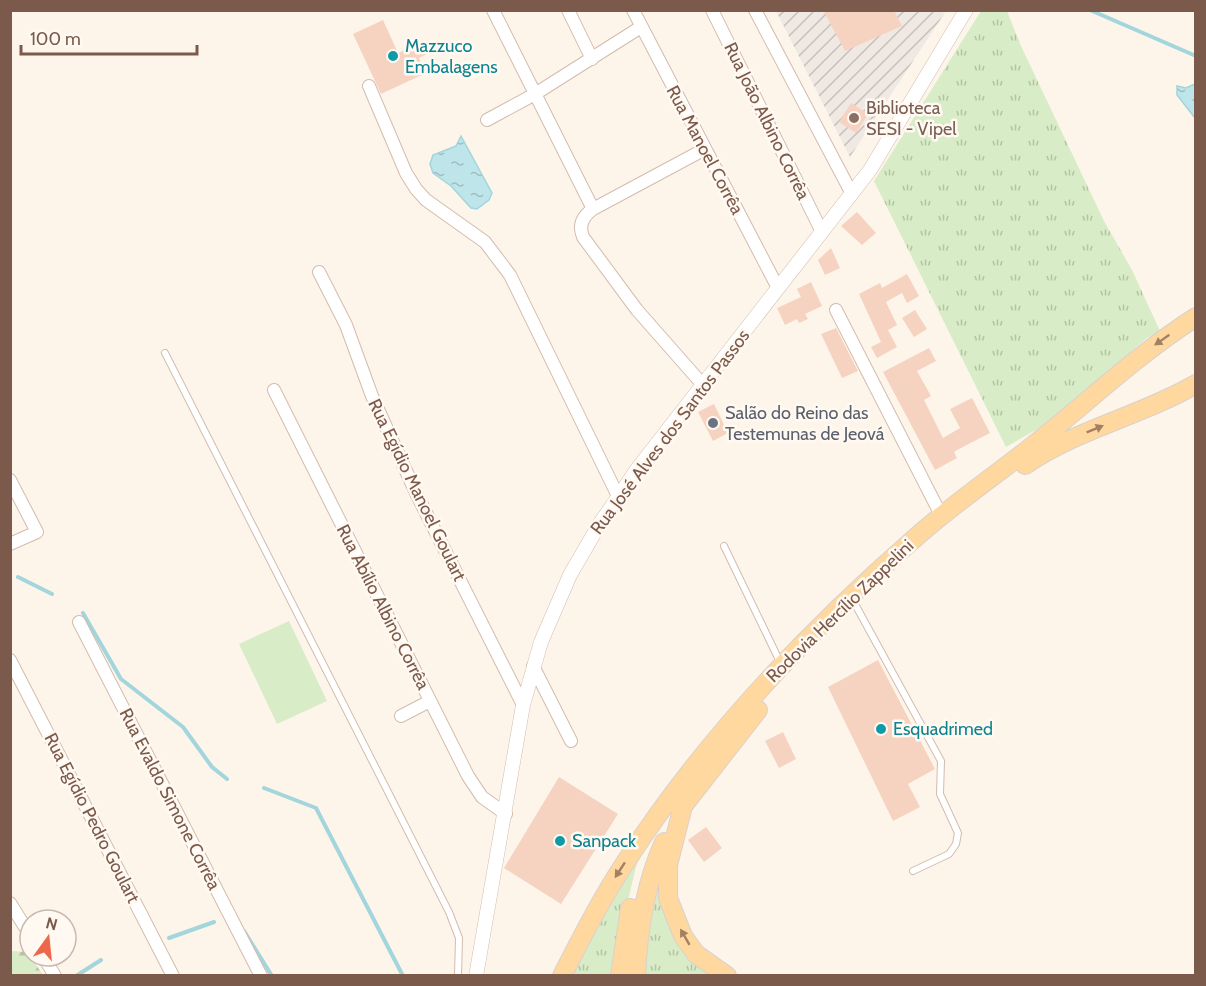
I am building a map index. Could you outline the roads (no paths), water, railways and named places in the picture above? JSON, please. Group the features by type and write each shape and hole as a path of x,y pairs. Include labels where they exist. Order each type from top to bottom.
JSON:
{"main road":[{"name":"Rodovia Hercílio Zappelini","path":"726,975 696,954 683,936 669,898 668,865 674,805 714,744 782,666 847,599 942,517 1037,442 1130,363 1195,317"},
{"name":"Rodovia Hercílio Zappelini","path":"561,975 611,885 674,805 759,710 890,573 951,521 1042,453 1196,384"},
{"path":"620,975 630,909 648,847 674,805"},
{"path":"636,975 638,932 647,888 674,805"}],"street":[{"path":"493,10 593,209"},
{"path":"568,10 592,58"},
{"name":"Rua Manoel Corrêa","path":"633,10 778,288"},
{"name":"Rua João Albino Corrêa","path":"712,10 822,232"},
{"path":"755,10 852,194"},
{"name":"Rua José Alves dos Santos Passos","path":"476,975 506,814 523,705 533,666 570,575 618,496 852,194 885,146 966,10"},
{"path":"486,120 535,94 641,27"},
{"path":"369,86 406,173 416,189 426,200 485,242 504,266 618,496"},
{"path":"703,385 637,310 583,237 580,226 583,219 593,209 705,149"},
{"name":"Rua Egídio Manoel Goulart","path":"319,273 346,325 372,396 417,495 523,705"},
{"path":"836,310 942,517"},
{"name":"Rua Abílio Albino Corrêa","path":"274,390 475,788 490,804 506,814"},
{"path":"10,480 37,532 10,544"},
{"name":"Rua Evaldo Simone Corrêa","path":"79,622 261,975"},
{"name":"Rua Egídio Pedro Goulart","path":"10,660 173,975"},
{"path":"533,666 571,741"},
{"path":"400,716 430,701"},
{"path":"10,903 18,916"}],"lane":[{"path":"165,353 450,912 459,938 458,975"},
{"path":"724,546 782,666"},
{"path":"856,606 941,762 940,794 958,833 956,844 949,854 913,871"}],"water":[{"path":"1195,84 1195,118 1177,95 1177,86 1186,88"},
{"path":"461,136 492,193 489,200 477,209 471,208 451,186 433,173 430,164 433,155 456,146"}],"waterway":[{"path":"1090,10 1196,56"},
{"path":"18,577 52,594"},
{"path":"83,613 121,679 183,727 212,767 227,779"},
{"path":"264,788 316,808 403,976"},
{"path":"169,938 214,922"},
{"path":"244,931 272,976"},
{"path":"76,976 101,960"}],"place":[{"name":"Mazzuco Embalagens","path":"393,56"},
{"name":"Biblioteca SESI - Vipel","path":"854,118"},
{"name":"Salão do Reino das Testemunas de Jeová","path":"713,423"},
{"name":"Esquadrimed","path":"881,729"},
{"name":"Sanpack","path":"560,841"}]}
